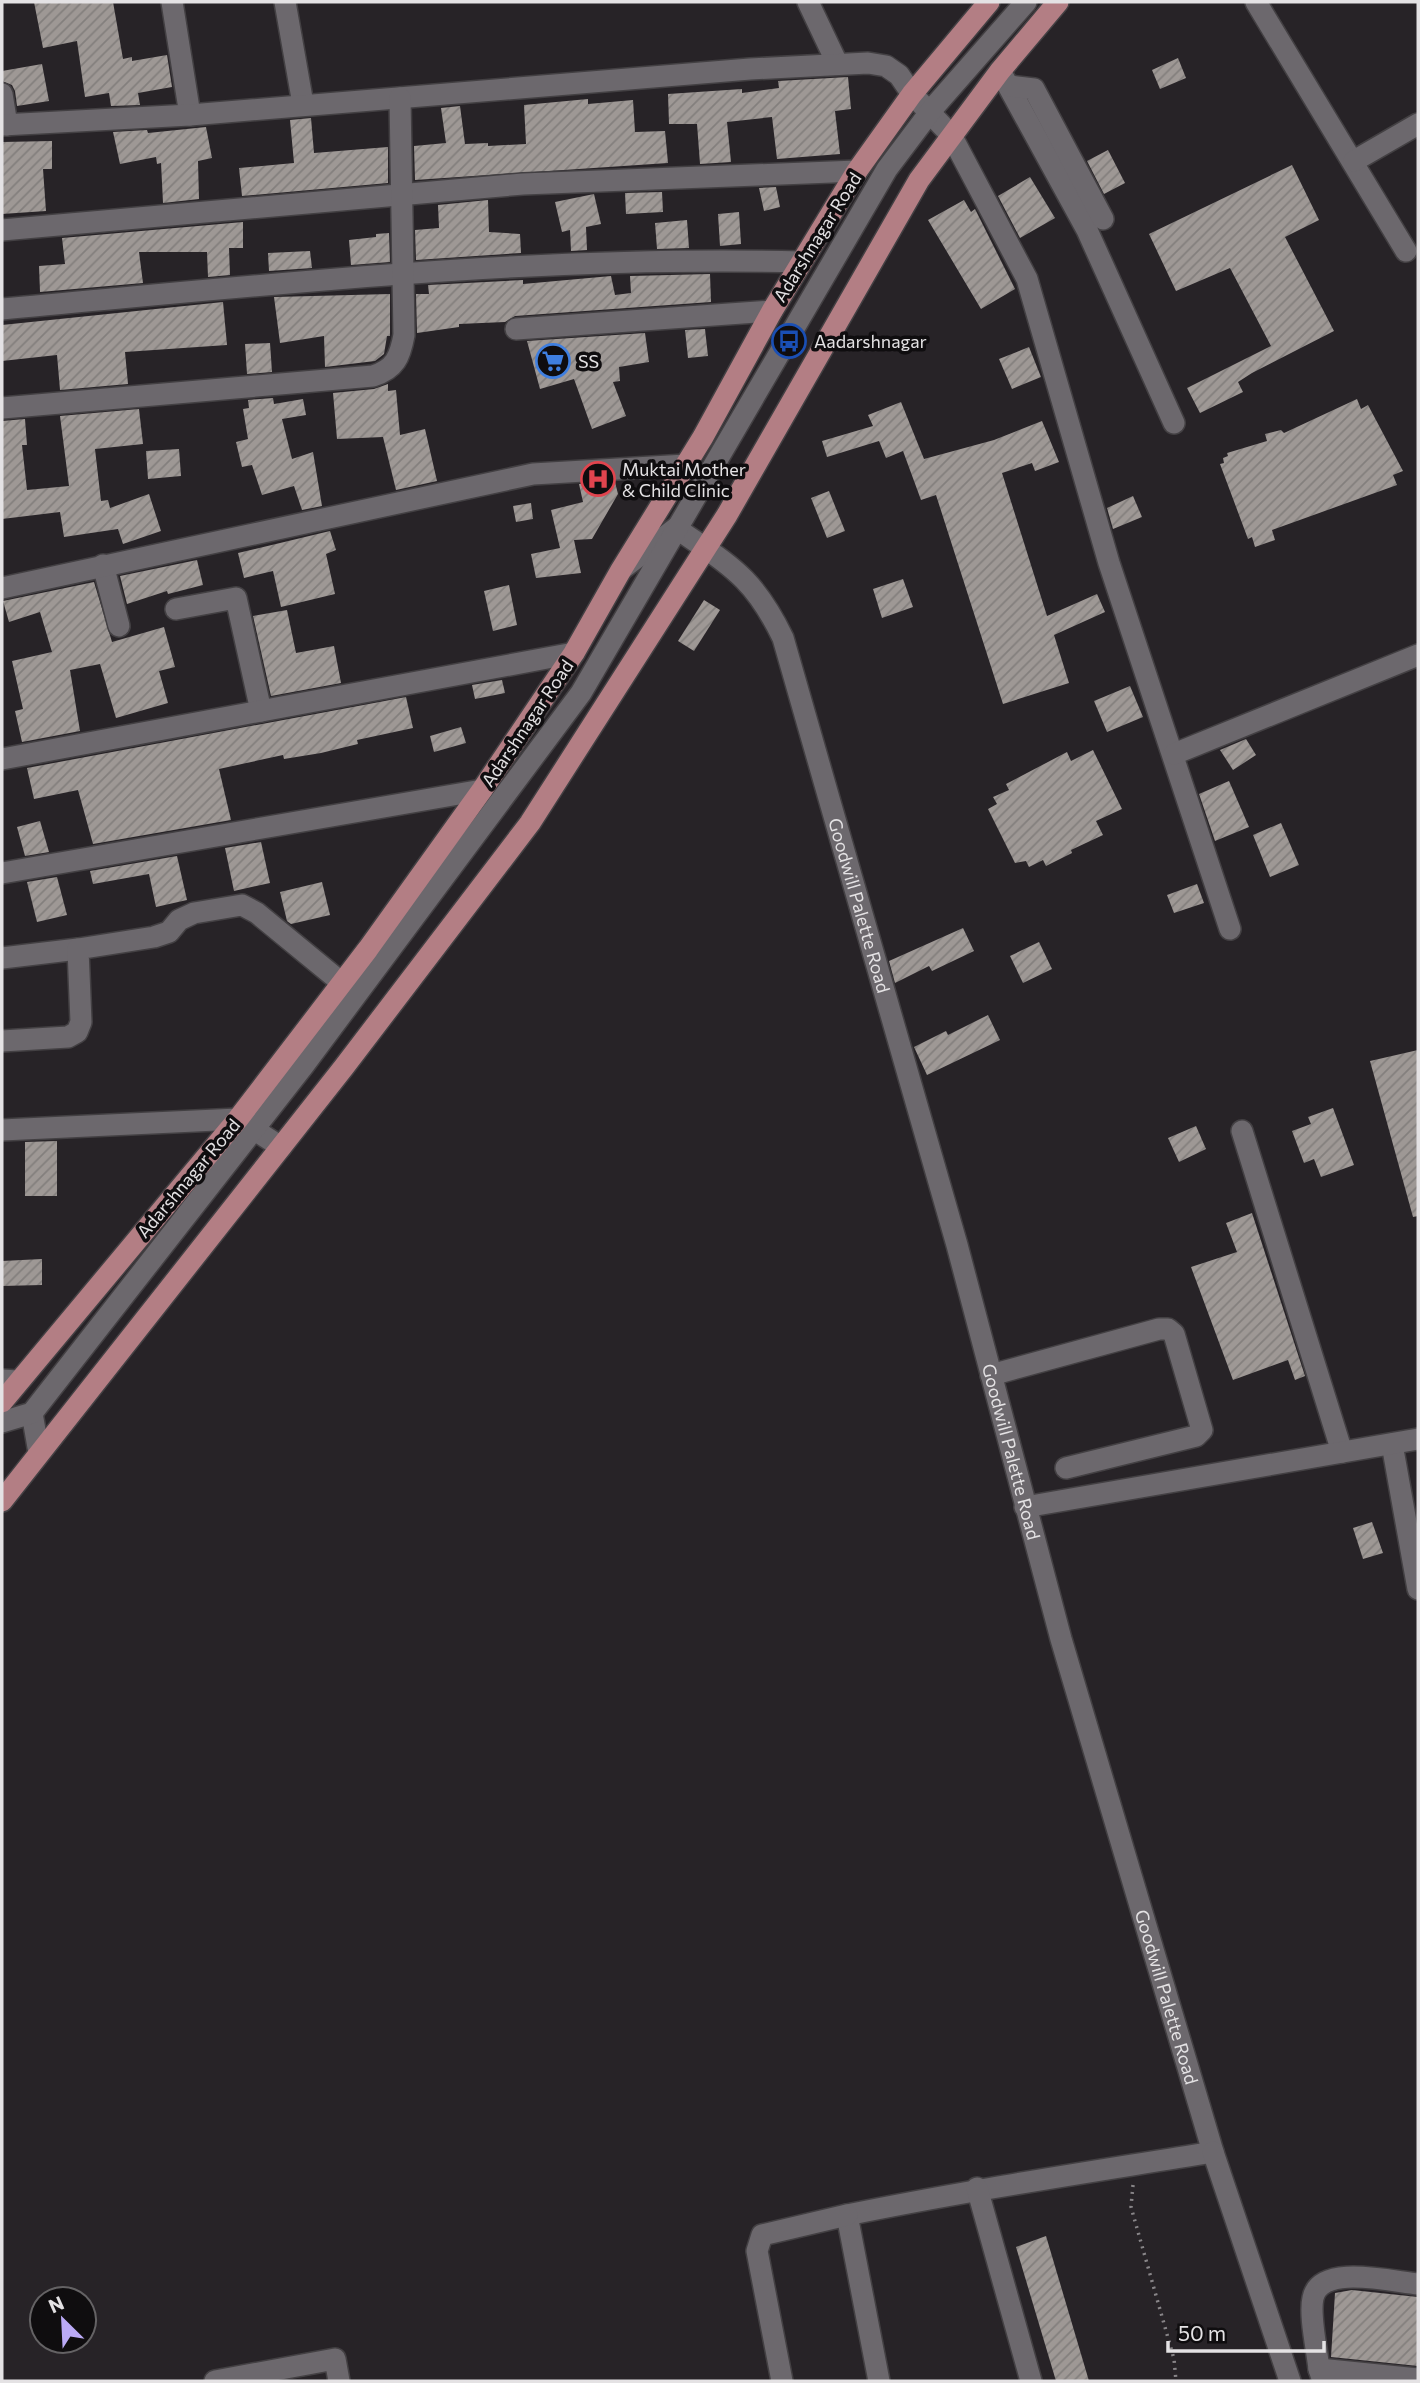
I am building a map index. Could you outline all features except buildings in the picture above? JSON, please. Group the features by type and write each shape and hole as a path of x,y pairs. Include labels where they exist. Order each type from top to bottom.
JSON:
{"main road":[{"name":"Adarshnagar Road","path":"2,1402 9,1380 245,1124 342,983 482,790 574,653 621,570 686,465 772,311 857,172 912,94 989,2"},
{"path":"2,1501 281,1147 530,823 727,515 892,223 951,135 1005,78 1058,2"}],"street":[{"path":"172,2 190,115"},
{"path":"285,2 303,104"},
{"path":"808,2 837,63"},
{"path":"2,1422 32,1413 245,1124 581,693 887,169 930,113 1026,2"},
{"path":"1256,2 1406,251"},
{"path":"2,94 4,125 190,115 837,63 886,66 899,75 912,94 951,135 1027,279 1109,564 1230,929"},
{"path":"1005,78 1034,89 1103,219"},
{"path":"1005,78 1087,230 1174,424"},
{"path":"2,408 380,374 396,363 404,335 400,98"},
{"path":"1354,161 1418,124"},
{"path":"2,230 523,184 857,172"},
{"path":"2,309 402,275 700,260 801,262"},
{"path":"516,329 772,311"},
{"path":"2,588 533,474 686,465"},
{"path":"621,570 676,528"},
{"name":"Goodwill Palette Road","path":"676,528 729,563 757,591 783,638 946,1208 1025,1507 1213,2152 1290,2381"},
{"path":"103,565 119,626"},
{"path":"176,609 236,598 261,711"},
{"path":"2,759 574,653"},
{"path":"1174,754 1418,655"},
{"path":"2,873 482,790"},
{"path":"2,958 154,937 169,932 179,920 194,913 242,905 257,913 342,983"},
{"path":"2,1041 68,1037 77,1032 81,1022 78,949"},
{"path":"2,1130 245,1124 281,1147"},
{"path":"1242,1131 1342,1452"},
{"path":"990,1375 1158,1329 1168,1329 1174,1334 1202,1430 1196,1436 1066,1468"},
{"path":"32,1413 39,1453"},
{"path":"1025,1507 1418,1439"},
{"path":"1392,1444 1410,1499 1418,1589"},
{"path":"782,2381 757,2251 762,2235 977,2188 1213,2152"},
{"path":"977,2188 1031,2381"},
{"path":"847,2215 879,2381"},
{"path":"1418,2284 1343,2276 1328,2279 1317,2288 1312,2299 1321,2375 1418,2379"},
{"path":"215,2381 335,2360 339,2381"}],"path":[{"path":"1135,2165 1131,2207 1174,2359 1176,2381"}],"place":[{"name":"Aadarshnagar","path":"789,341"},
{"name":"SS","path":"553,361"},
{"name":"Muktai Mother & Child Clinic","path":"598,479"}]}
